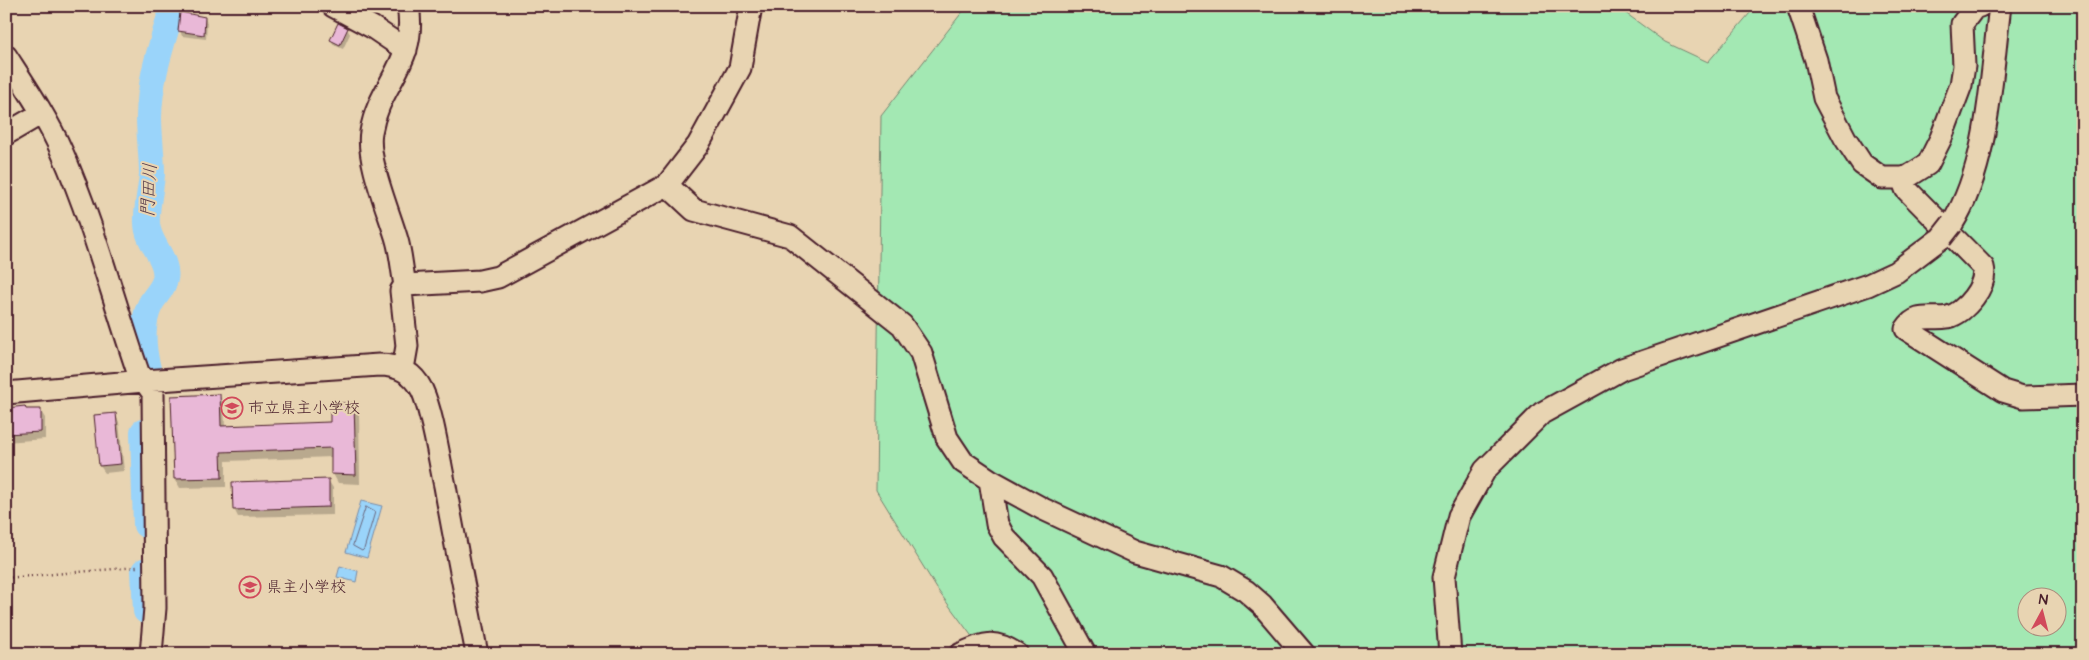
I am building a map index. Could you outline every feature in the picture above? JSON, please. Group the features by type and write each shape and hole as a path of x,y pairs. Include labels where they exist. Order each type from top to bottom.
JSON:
{"street":[{"path":"333,6 406,50"},
{"path":"403,368 407,346 401,291 405,285 397,242 370,145 374,117 403,61 411,25 408,6"},
{"path":"405,285 480,281 498,277 667,185 698,145 740,68 750,6"},
{"path":"1798,6 1816,60 1824,98 1845,138 1862,164 1882,178 1909,176 1928,164 1941,138 1961,85 1964,66 1962,24 1974,8 1980,6"},
{"path":"1450,654 1444,577 1459,516 1485,470 1542,413 1622,369 1868,285 1896,272 1947,231 1963,207 1977,166 2000,6"},
{"path":"6,56 42,113 62,152 87,219 138,372 153,392 155,608 151,654"},
{"path":"6,134 42,113"},
{"path":"1902,178 1906,189 1983,267 1985,275 1983,285 1968,303 1949,316 1918,318 1911,321 1906,329 2003,391 2022,396 2083,395"},
{"path":"667,185 694,210 790,236 902,325 921,353 946,438 963,462 990,480 1043,508 1135,552 1221,576 1246,591 1262,606 1304,654"},
{"path":"6,393 144,380 379,365 393,365 403,368 422,390 436,444 477,654"},
{"path":"990,480 997,524 1004,537 1042,576 1085,654"},
{"path":"961,654 984,644 998,643 1017,654"}],"path":[{"path":"6,578 155,565"}],"green space":[{"path":"967,6 1616,6 1665,42 1708,62 1756,6 2083,6 2083,654 1983,654 1976,646 1893,654 985,654 939,592 876,490 881,116"}],"water":[{"path":"361,501 382,506 367,558 346,552"},
{"path":"340,566 358,571 356,582 337,577"}],"building":[{"path":"180,12 205,17 204,35 178,31"},
{"path":"338,23 348,28 340,45 330,40"},
{"path":"220,394 221,426 330,422 330,403 354,403 356,475 331,474 331,448 221,452 222,478 174,479 171,396"},
{"path":"25,406 26,409 41,409 41,432 6,434 6,408"},
{"path":"116,413 121,464 99,466 94,415"},
{"path":"329,479 329,507 233,510 232,482"}],"waterway":[{"name":"門田川","path":"148,369 144,345 145,320 150,305 165,279 164,265 150,237 147,223 152,174 149,124 150,102 157,60 173,6"},
{"name":"門田川","path":"143,432 146,525"},
{"name":"門田川","path":"144,571 146,611"}],"place":[{"name":"市立県主小学校","path":"232,408"},
{"name":"県主小学校","path":"250,587"}]}
